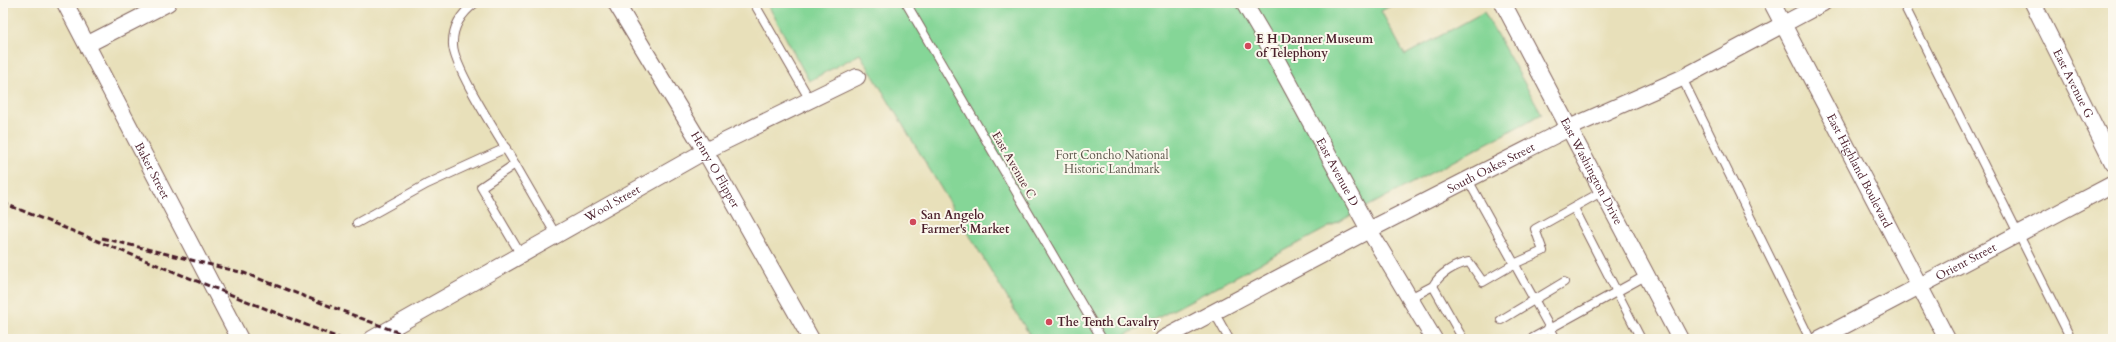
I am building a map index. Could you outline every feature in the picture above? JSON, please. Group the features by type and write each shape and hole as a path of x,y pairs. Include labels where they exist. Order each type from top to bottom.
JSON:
{"street":[{"name":"Baker Street","path":"65,3 88,44 240,339"},
{"path":"88,44 168,3"},
{"name":"Henry O Flipper","path":"617,3 705,151 811,339"},
{"name":"East Avenue D","path":"1244,3 1268,42 1369,230 1434,339"},
{"name":"East Washington Drive","path":"1503,3 1647,275 1678,338"},
{"name":"East Highland Boulevard","path":"1772,3 1947,339"},
{"name":"South Oakes Street","path":"1163,339 1369,230 1569,128 1682,78 1823,3"},
{"name":"East Avenue G","path":"2034,3 2113,163"},
{"name":"Wool Street","path":"372,339 705,151 857,77"},
{"name":"Orient Street","path":"1819,339 2113,184"}],"lane":[{"path":"475,3 463,13 454,32 453,45 460,69 556,235"},
{"path":"754,3 810,100"},
{"name":"East Avenue C","path":"906,3 1102,339"},
{"path":"1904,3 2071,339"},
{"path":"1682,78 1810,339"},
{"path":"357,223 428,184 506,148"},
{"path":"515,164 481,187 521,255"},
{"path":"1468,180 1556,339"},
{"path":"1410,298 1433,286 1442,275 1463,263 1470,262 1483,282 1514,264 1542,251 1535,229 1603,191"},
{"path":"1574,208 1641,339"},
{"path":"1531,339 1647,275"},
{"path":"1501,320 1564,282"},
{"path":"1433,286 1463,339"},
{"path":"1214,312 1229,339"}],"green space":[{"name":"Fort Concho National Historic Landmark","path":"767,3 1396,3 1381,11 1405,55 1484,12 1542,114 1118,339 1032,339 860,54 809,81"}],"railway":[{"path":"3,203 341,339"},
{"path":"102,238 244,273 415,339"}],"place":[{"name":"E H Danner Museum of Telephony","path":"1248,46"},
{"name":"San Angelo Farmer's Market","path":"913,222"},
{"name":"The Tenth Cavalry","path":"1049,322"}]}
